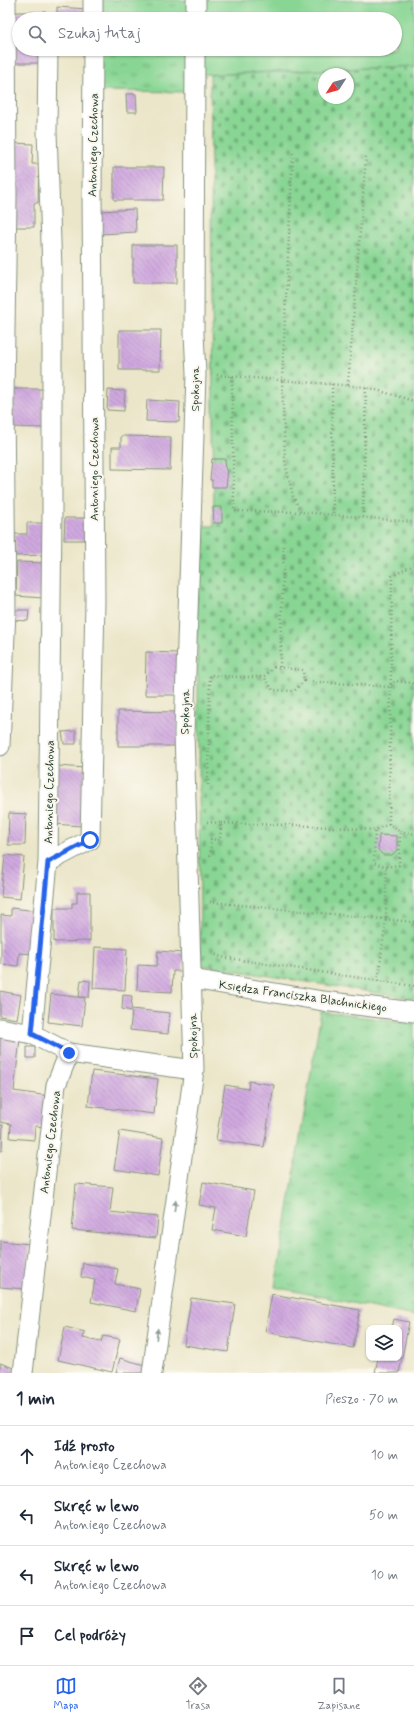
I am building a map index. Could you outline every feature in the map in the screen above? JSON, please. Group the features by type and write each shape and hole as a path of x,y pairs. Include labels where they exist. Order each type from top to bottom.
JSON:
{"street":[{"path":"0,746 6,611 4,397 7,197 6,0"},
{"path":"93,0 93,12"},
{"path":"196,0 196,12"},
{"name":"Antoniego Czechowa","path":"32,1034 48,862 52,514 52,269 48,132 48,56"},
{"name":"Antoniego Czechowa","path":"48,862 90,840 95,601 92,200 93,56"},
{"name":"Spokojna","path":"152,1373 194,1070 184,732 196,374 194,333 195,56"},
{"name":"Księdza Franciszka Blachnickiego","path":"192,979 323,1001 414,1012"},
{"path":"0,1028 32,1034 69,1053 194,1070"},
{"name":"Antoniego Czechowa","path":"23,1373 56,1085 69,1053"}],"path":[{"path":"293,152 282,379 285,462 300,512"},
{"path":"348,385 366,156"},
{"path":"196,374 282,379 366,387 414,401"},
{"path":"232,376 234,511 333,514 414,522"},
{"path":"332,384 333,514"},
{"path":"362,517 366,387"},
{"path":"280,667 284,544"},
{"path":"389,824 392,576 414,565"},
{"path":"208,792 210,676 264,677 274,667 280,667 303,670 304,681"},
{"path":"264,677 273,690 294,691 304,681 390,687"},
{"path":"390,687 395,681 413,683 414,686"},
{"path":"208,815 207,823 314,826 375,830 389,824"},
{"path":"210,863 211,839 220,840 221,823"},
{"path":"389,824 400,832 414,834"},
{"path":"375,830 374,863 386,867 399,865 400,832"},
{"path":"378,981 386,919 386,867"},
{"path":"209,894 209,909"},
{"path":"209,902 414,922"},
{"path":"207,952 221,957 414,986"}],"green space":[{"path":"101,0 189,0 189,12 101,12"},
{"path":"196,0 414,0 414,66 354,68 318,68 318,70 195,75 195,56 402,56 402,12 196,12"},
{"path":"100,56 188,56 188,92 100,91"},
{"path":"414,66 414,999 200,965 196,560 197,526 214,526 210,75 318,70 318,104 354,104 354,69"},
{"path":"321,1012 414,1023 414,1316 275,1287"}],"building":[{"path":"57,7 88,9 88,12 57,12"},
{"path":"15,56 46,56 46,63 15,63"},
{"path":"126,94 136,94 137,112 127,112"},
{"path":"11,143 33,144 32,164 39,164 38,203 34,203 34,227 9,227"},
{"path":"114,167 164,167 163,200 114,200"},
{"path":"135,209 136,232 101,234 100,211"},
{"path":"133,245 177,245 177,283 133,283"},
{"path":"119,330 161,330 160,370 119,370"},
{"path":"13,389 44,389 43,428 12,427"},
{"path":"108,390 125,391 124,411 107,410"},
{"path":"147,400 180,402 179,422 146,421"},
{"path":"121,436 171,437 170,470 112,469 112,447 121,447"},
{"path":"212,459 225,459 226,470 228,470 226,487 212,487 212,480 210,480"},
{"path":"213,507 222,507 222,523 214,523"},
{"path":"65,518 86,518 86,540 64,540"},
{"path":"27,523 45,523 45,555 16,556 15,534 27,534"},
{"path":"17,562 45,563 43,598 16,596"},
{"path":"15,610 29,610 28,621 14,620"},
{"path":"146,652 179,653 179,695 145,695"},
{"path":"118,711 178,712 178,746 118,746"},
{"path":"76,731 76,744 64,744 62,732"},
{"path":"58,766 85,768 81,826 54,824"},
{"path":"9,813 26,814 25,845 8,845"},
{"path":"379,835 397,836 397,850 392,855 383,855 378,850"},
{"path":"5,855 24,857 20,899 1,897"},
{"path":"77,892 90,892 90,941 54,942 54,908 72,908 72,903 77,903"},
{"path":"11,908 38,911 34,954 19,953 18,966 1,964 1,915 11,916"},
{"path":"95,947 127,949 125,990 93,988"},
{"path":"158,951 184,953 183,971 173,971 172,992 137,990 138,965 157,966"},
{"path":"81,980 90,981 89,997 79,997"},
{"path":"0,991 21,995 17,1019 0,1016"},
{"path":"51,994 85,998 82,1026 48,1022"},
{"path":"123,995 132,996 131,1009 170,1013 168,1034 130,1030 132,1011 122,1009"},
{"path":"0,1037 20,1039 14,1091 49,1096 47,1127 35,1126 34,1140 10,1138 11,1124 0,1122"},
{"path":"27,1047 35,1047 35,1058 27,1058"},
{"path":"92,1071 158,1079 154,1114 88,1106"},
{"path":"249,1081 274,1085 264,1147 216,1140 225,1085 248,1089"},
{"path":"0,1125 3,1125 2,1151 0,1151"},
{"path":"120,1131 163,1138 158,1176 114,1169"},
{"path":"203,1182 254,1191 246,1236 212,1230 216,1208 199,1205"},
{"path":"76,1184 113,1187 110,1212 158,1217 156,1238 72,1230"},
{"path":"0,1241 30,1244 25,1289 0,1287"},
{"path":"83,1263 118,1269 115,1284 140,1289 136,1311 91,1302 95,1280 81,1277"},
{"path":"272,1294 360,1310 353,1348 265,1332"},
{"path":"191,1298 235,1304 228,1352 184,1345"},
{"path":"394,1319 409,1322 402,1358 402,1325 393,1325"},
{"path":"65,1327 85,1332 83,1338 101,1342 103,1336 120,1339 112,1372 58,1360"},
{"path":"120,1358 148,1366 146,1373 116,1373"},
{"path":"377,1361 401,1361 399,1373 375,1373"},
{"path":"0,1363 16,1369 14,1373 0,1373"}],"route":[{"path":"69,1053 32,1034 48,862 90,840"}]}
